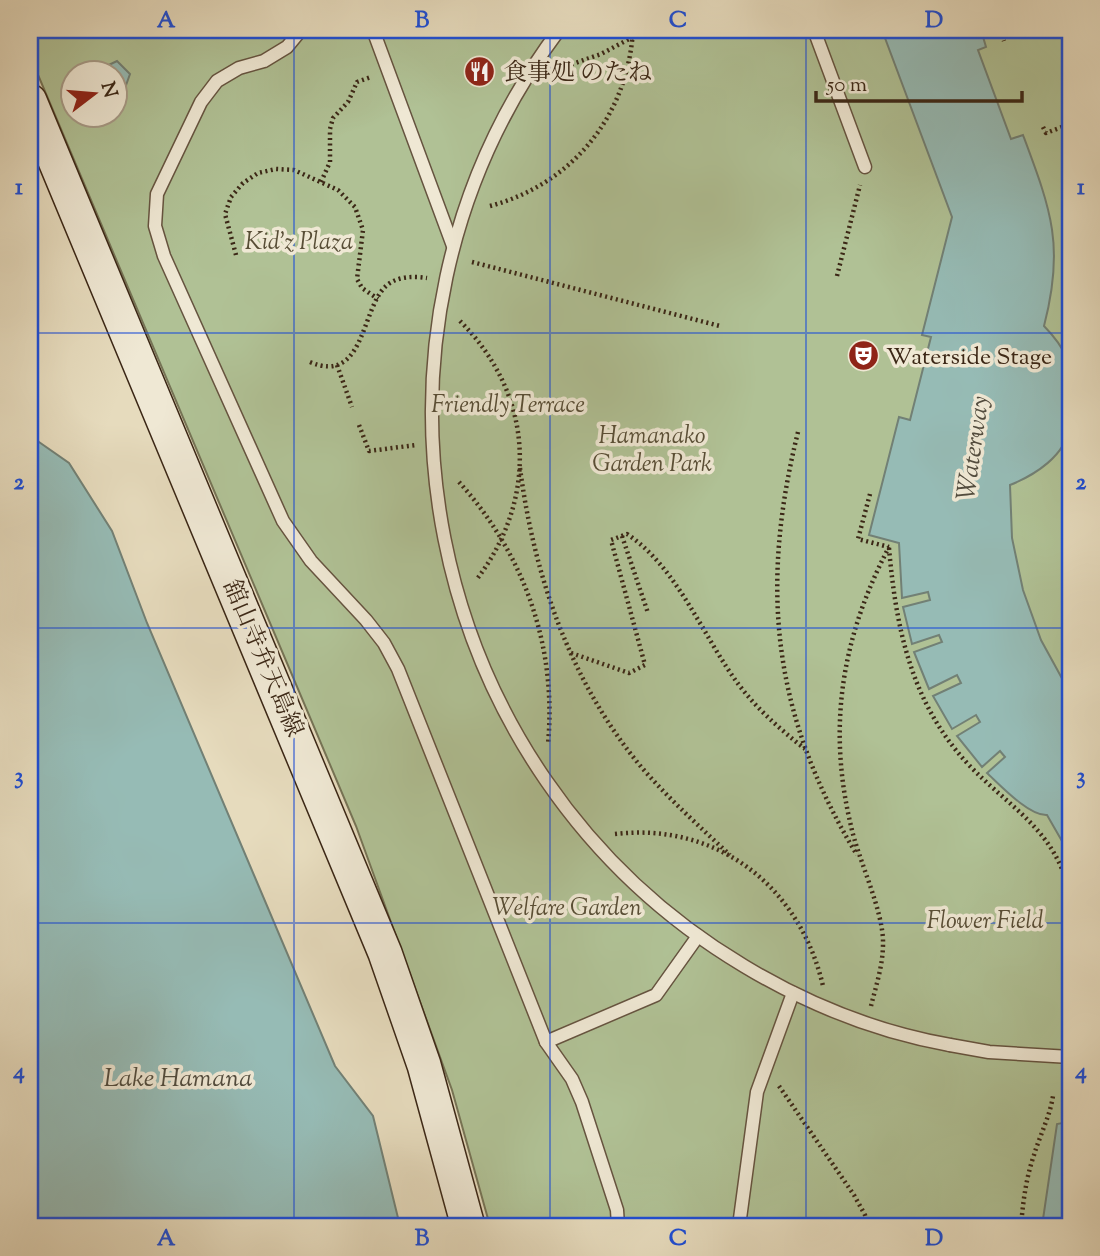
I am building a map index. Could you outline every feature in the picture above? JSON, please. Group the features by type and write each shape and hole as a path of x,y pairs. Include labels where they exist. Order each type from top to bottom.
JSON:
{"main road":[{"name":"舘山寺弁天島線","path":"30,101 386,953 427,1076 468,1226"}],"lane":[{"path":"301,30 286,47 264,61 239,68 217,82 201,102 158,194 155,226 164,256 283,521 311,561 372,627 398,669 546,1042 572,1079 582,1102 617,1210 618,1226"},
{"path":"373,30 452,252"},
{"path":"559,30 528,75 490,145 464,211 440,305 433,360 432,458 441,532 458,599 495,696 554,795 590,839 631,881 674,919 770,982 867,1024 950,1045 989,1052 1070,1057"},
{"path":"814,30 865,167"},
{"path":"546,1042 656,995 698,936"},
{"path":"739,1226 757,1092 793,993"}],"path":[{"path":"464,211 503,203 523,195 541,186 575,161 595,138 612,111 626,73 633,30"},
{"path":"528,75 576,63 646,30"},
{"path":"1000,30 1004,41"},
{"path":"321,182 330,162 330,129 333,118 348,102 357,82 388,71"},
{"path":"1043,127 1046,133 1070,124"},
{"path":"837,276 865,167"},
{"path":"236,254 225,214 231,197 243,183 258,173 276,169 294,170 338,190 355,207 363,230 358,282 379,299"},
{"path":"452,252 720,326"},
{"path":"310,362 320,366 337,365 349,357 356,348 384,288 404,278 415,276 445,282"},
{"path":"440,305 478,340 505,385 517,425 520,468 533,548 545,588 571,653 589,688 618,735 642,767 680,809 730,855"},
{"path":"337,365 352,407"},
{"path":"359,425 369,451 432,443"},
{"path":"798,432 780,519 777,612 782,658 791,704 805,749 821,788 861,862"},
{"path":"432,458 451,474 477,503 502,539 524,582 544,644 549,683 550,722 543,777"},
{"path":"458,599 489,564 502,539 514,507 520,468"},
{"path":"870,494 858,539 889,547"},
{"path":"571,653 629,673 645,665 611,540 627,534 645,546 691,610 738,683 763,715 805,749"},
{"path":"622,536 648,614"},
{"path":"867,1024 884,941 851,827 839,756 842,684 859,613 872,579 889,547"},
{"path":"889,547 893,597 900,633 910,668 925,701 966,762 991,788 1020,810 1041,833 1057,859 1070,895"},
{"path":"590,839 630,832 671,835 711,846 747,866 778,894 802,927 819,966 826,1008"},
{"path":"1064,1033 1070,990"},
{"path":"766,1067 854,1195 865,1215 867,1226"},
{"path":"1022,1226 1022,1210 1033,1158 1053,1096"}],"green space":[{"name":"Hamanako Garden Park","path":"30,30 1070,30 1070,1226 490,1226 452,1090 356,826 61,130 130,130 130,60 60,60 60,127 30,56"}],"water":[{"name":"Waterway","path":"882,30 981,30 986,47 978,50 1011,139 1023,135 1047,207 1052,229 1054,273 1044,326 1066,357 1071,423 1062,447 1048,463 1010,485 1012,538 1023,590 1041,640 1070,693 1070,855 1047,815 1032,811 987,773 1005,757 1000,751 982,767 957,736 980,722 976,715 952,729 933,696 961,683 957,675 929,689 914,652 942,642 939,635 912,644 903,607 930,600 928,592 902,598 899,543 869,535 899,417 910,420 931,337 922,335 952,217"},
{"name":"Lake Hamana","path":"30,433 69,463 112,531 147,623 335,1066 373,1116 400,1226 30,1226"},
{"path":"1070,1079 1070,1226 1042,1226 1057,1124 1063,1123"}],"place":[{"name":"食事処 のたね","path":"480,72"},
{"name":"Waterside Stage","path":"863,356"}],"park label":[{"name":"Kid'z Plaza","path":"299,241"},
{"name":"Friendly Terrace","path":"508,404"},
{"name":"Welfare Garden","path":"567,907"},
{"name":"Flower Field","path":"985,920"}]}
